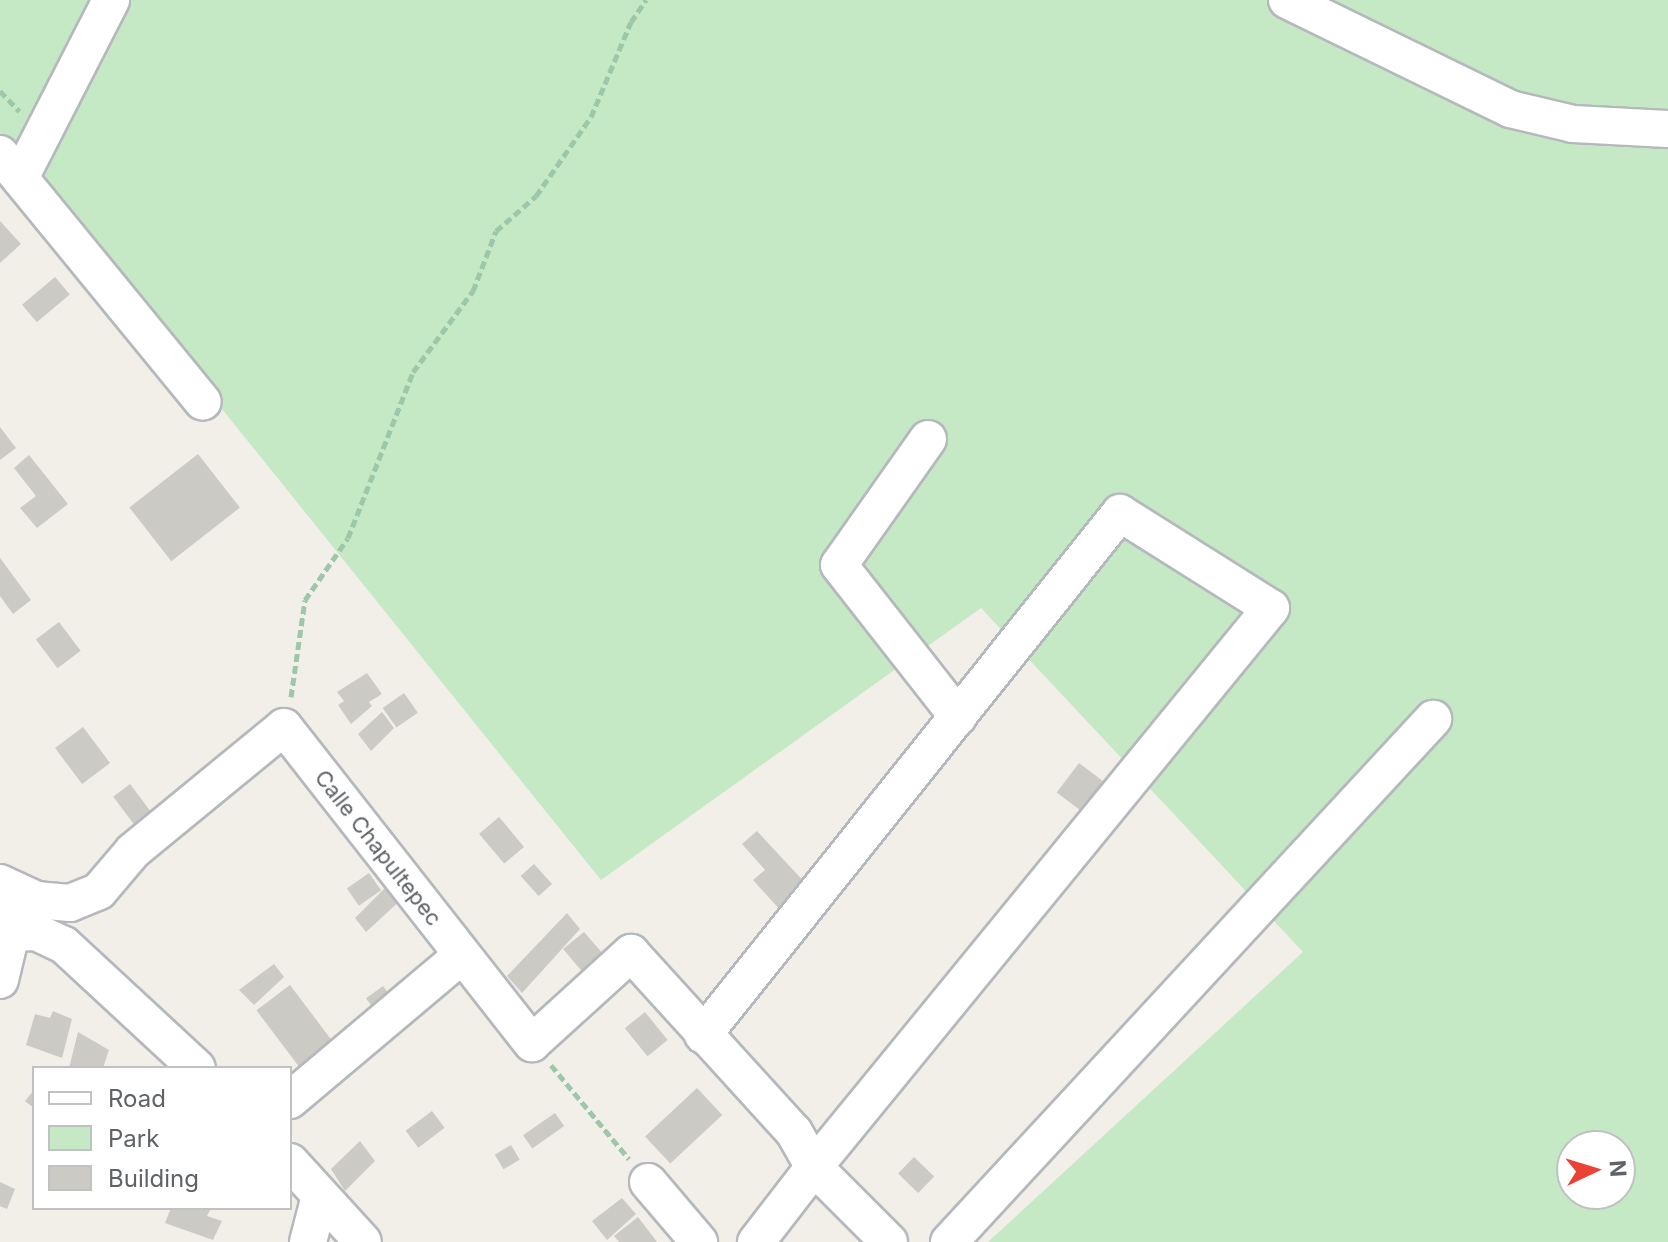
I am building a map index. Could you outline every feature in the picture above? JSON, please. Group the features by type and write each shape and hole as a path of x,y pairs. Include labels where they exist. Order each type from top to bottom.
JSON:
{"street":[{"path":"111,0 10,166 203,402"},
{"path":"1287,0 1510,109 1573,124 1668,129"},
{"path":"928,439 839,565 958,717"},
{"path":"703,1035 1120,513 1271,608 756,1242"},
{"path":"949,1242 1433,719"},
{"path":"0,885 36,900 70,903 99,891 133,851 284,727"},
{"name":"Calle Chapultepec","path":"284,727 532,1043"},
{"path":"0,885 11,933 0,980"},
{"path":"11,933 36,932 64,945 195,1066"},
{"path":"532,1043 631,953 794,1132 814,1167 889,1242"},
{"path":"292,1098 461,956"},
{"path":"292,1164 363,1242"},
{"path":"648,1182 699,1242"},
{"path":"308,1242 320,1196"}],"path":[{"path":"284,727 305,600 348,538 413,372 473,291 496,231 536,196 591,117 631,22 646,0"},
{"path":"532,1043 648,1182"}],"green space":[{"path":"0,0 1668,0 1668,1242 988,1242 1303,952 981,608 601,880 0,133"}],"building":[{"path":"0,221 21,244 0,263"},
{"path":"55,277 70,295 37,322 22,305"},
{"path":"0,427 16,448 0,460"},
{"path":"198,454 240,508 171,561 129,508"},
{"path":"29,455 68,504 37,528 20,508 36,496 14,468"},
{"path":"0,558 31,600 13,614 0,596"},
{"path":"59,622 81,651 58,668 36,639"},
{"path":"367,673 382,694 369,702 372,706 351,724 338,705 344,701 337,692"},
{"path":"404,693 418,713 396,728 383,708"},
{"path":"382,712 394,728 371,751 358,734"},
{"path":"83,727 110,763 82,784 55,748"},
{"path":"1079,763 1113,789 1091,818 1057,793"},
{"path":"130,784 152,813 135,825 113,797"},
{"path":"499,817 524,847 504,864 479,834"},
{"path":"757,831 809,887 782,912 753,880 765,870 742,844"},
{"path":"534,864 552,884 539,896 521,876"},
{"path":"369,873 381,890 359,906 347,888"},
{"path":"390,883 403,898 366,932 355,918"},
{"path":"567,913 580,929 522,993 507,976"},
{"path":"584,932 612,964 586,976 563,949"},
{"path":"274,964 284,977 254,1005 239,990"},
{"path":"290,985 338,1048 304,1073 256,1010"},
{"path":"383,986 391,997 374,1010 366,998"},
{"path":"53,1011 72,1019 62,1058 26,1045 35,1014 50,1018"},
{"path":"645,1012 668,1040 647,1056 625,1028"},
{"path":"78,1032 109,1050 104,1066 70,1066"},
{"path":"697,1088 722,1115 670,1163 645,1136"},
{"path":"32,1092 32,1106 25,1101"},
{"path":"432,1111 445,1128 418,1148 406,1131"},
{"path":"555,1113 564,1126 532,1148 523,1135"},
{"path":"360,1141 375,1161 345,1191 331,1169"},
{"path":"511,1145 520,1160 503,1169 495,1155"},
{"path":"914,1157 934,1176 918,1193 898,1174"},
{"path":"0,1182 15,1189 7,1209 0,1206"},
{"path":"622,1198 636,1214 607,1240 592,1221"},
{"path":"170,1210 210,1210 207,1216 222,1221 213,1240 165,1223"},
{"path":"638,1217 657,1242 619,1242 614,1236"}]}
